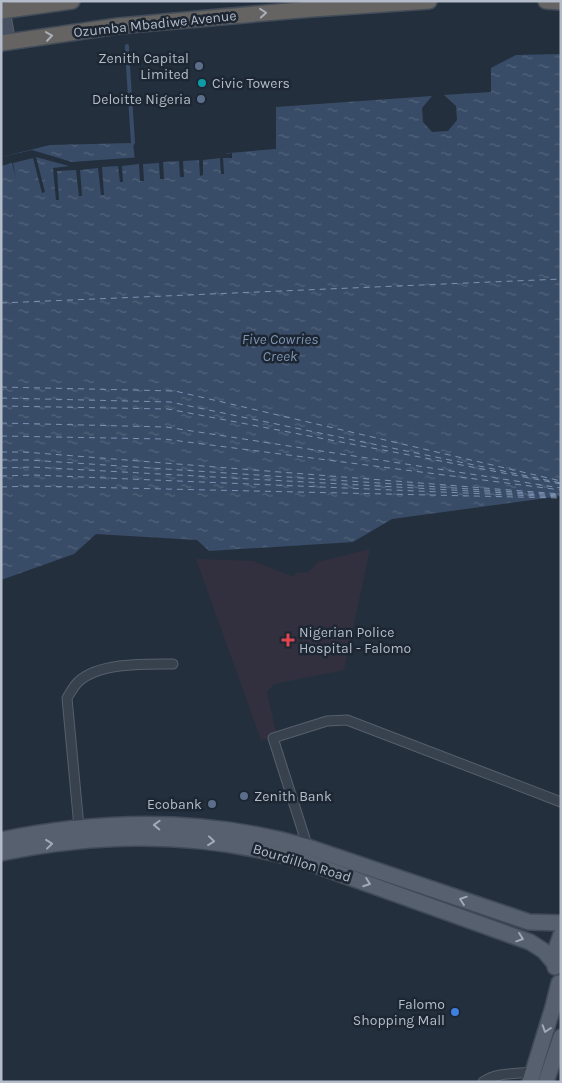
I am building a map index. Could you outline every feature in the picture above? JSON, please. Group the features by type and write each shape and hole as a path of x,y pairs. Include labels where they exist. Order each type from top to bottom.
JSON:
{"highway":[{"path":"2,8 72,1"},
{"name":"Ozumba Mbadiwe Avenue","path":"5,42 118,26 429,1"},
{"path":"546,1 561,2"}],"main road":[{"path":"2,8 5,42"},
{"name":"Bourdillon Road","path":"1,840 39,832 129,824 230,829 280,839 306,854 530,942 544,952 555,964"},
{"name":"Bourdillon Road","path":"1,853 40,845 144,837 191,839 232,844 276,852 306,854 529,922 561,923"},
{"path":"531,1077 560,984 555,964 556,949 561,935"},
{"path":"546,1082 561,1037"}],"street":[{"path":"79,827 67,698 78,682 94,672 121,666 173,664"},
{"path":"306,854 273,738 327,721 347,720 561,802"},
{"path":"482,1082 488,1078 503,1075 531,1077"}],"shaded area":[{"name":"Nigerian Police Hospital - Falomo","path":"370,549 344,670 274,684 267,692 277,736 261,740 196,559 253,561 294,577 296,573 308,572 318,562"}],"water":[{"name":"Five Cowries Creek","path":"561,54 561,496 392,519 353,542 209,551 197,540 96,534 74,554 1,580 1,157 50,145 133,143 135,161 276,149 276,107 432,96 422,108 423,122 432,132 448,131 457,120 456,106 444,95 491,92 491,68 516,55"}],"pier":[{"path":"32,150 72,162 226,151 226,154 232,153 232,158 223,158 224,174 221,174 220,158 203,160 203,175 200,176 199,160 183,161 184,177 180,177 179,161 163,162 164,179 160,179 159,163 143,164 144,181 140,181 139,164 122,166 123,182 120,182 118,166 102,167 104,195 101,195 98,168 80,170 82,196 79,196 76,170 57,171 59,200 56,200 53,168 69,166 36,157 45,192 42,193 33,158 13,163 16,179 12,163 1,166 1,157"}],"waterway":[{"path":"127,46 127,56"},
{"path":"128,66 133,143"}],"ferry route":[{"path":"1,303 561,279"},
{"path":"1,387 175,391 561,481"},
{"path":"1,398 170,402 561,483"},
{"path":"1,406 168,409 561,484"},
{"path":"1,423 166,427 561,488"},
{"path":"1,436 164,439 561,490"},
{"path":"1,452 24,452 561,494"},
{"path":"1,460 29,460 561,495"},
{"path":"1,468 32,467 561,496"},
{"path":"1,476 34,475 561,497"},
{"path":"1,487 34,486 561,498"}],"place":[{"name":"Zenith Capital Limited","path":"199,66"},
{"name":"Civic Towers","path":"202,83"},
{"name":"Deloitte Nigeria","path":"201,99"},
{"name":"Nigerian Police Hospital - Falomo","path":"288,640"},
{"name":"Zenith Bank","path":"244,796"},
{"name":"Ecobank","path":"212,804"},
{"name":"Falomo Shopping Mall","path":"455,1012"}]}
